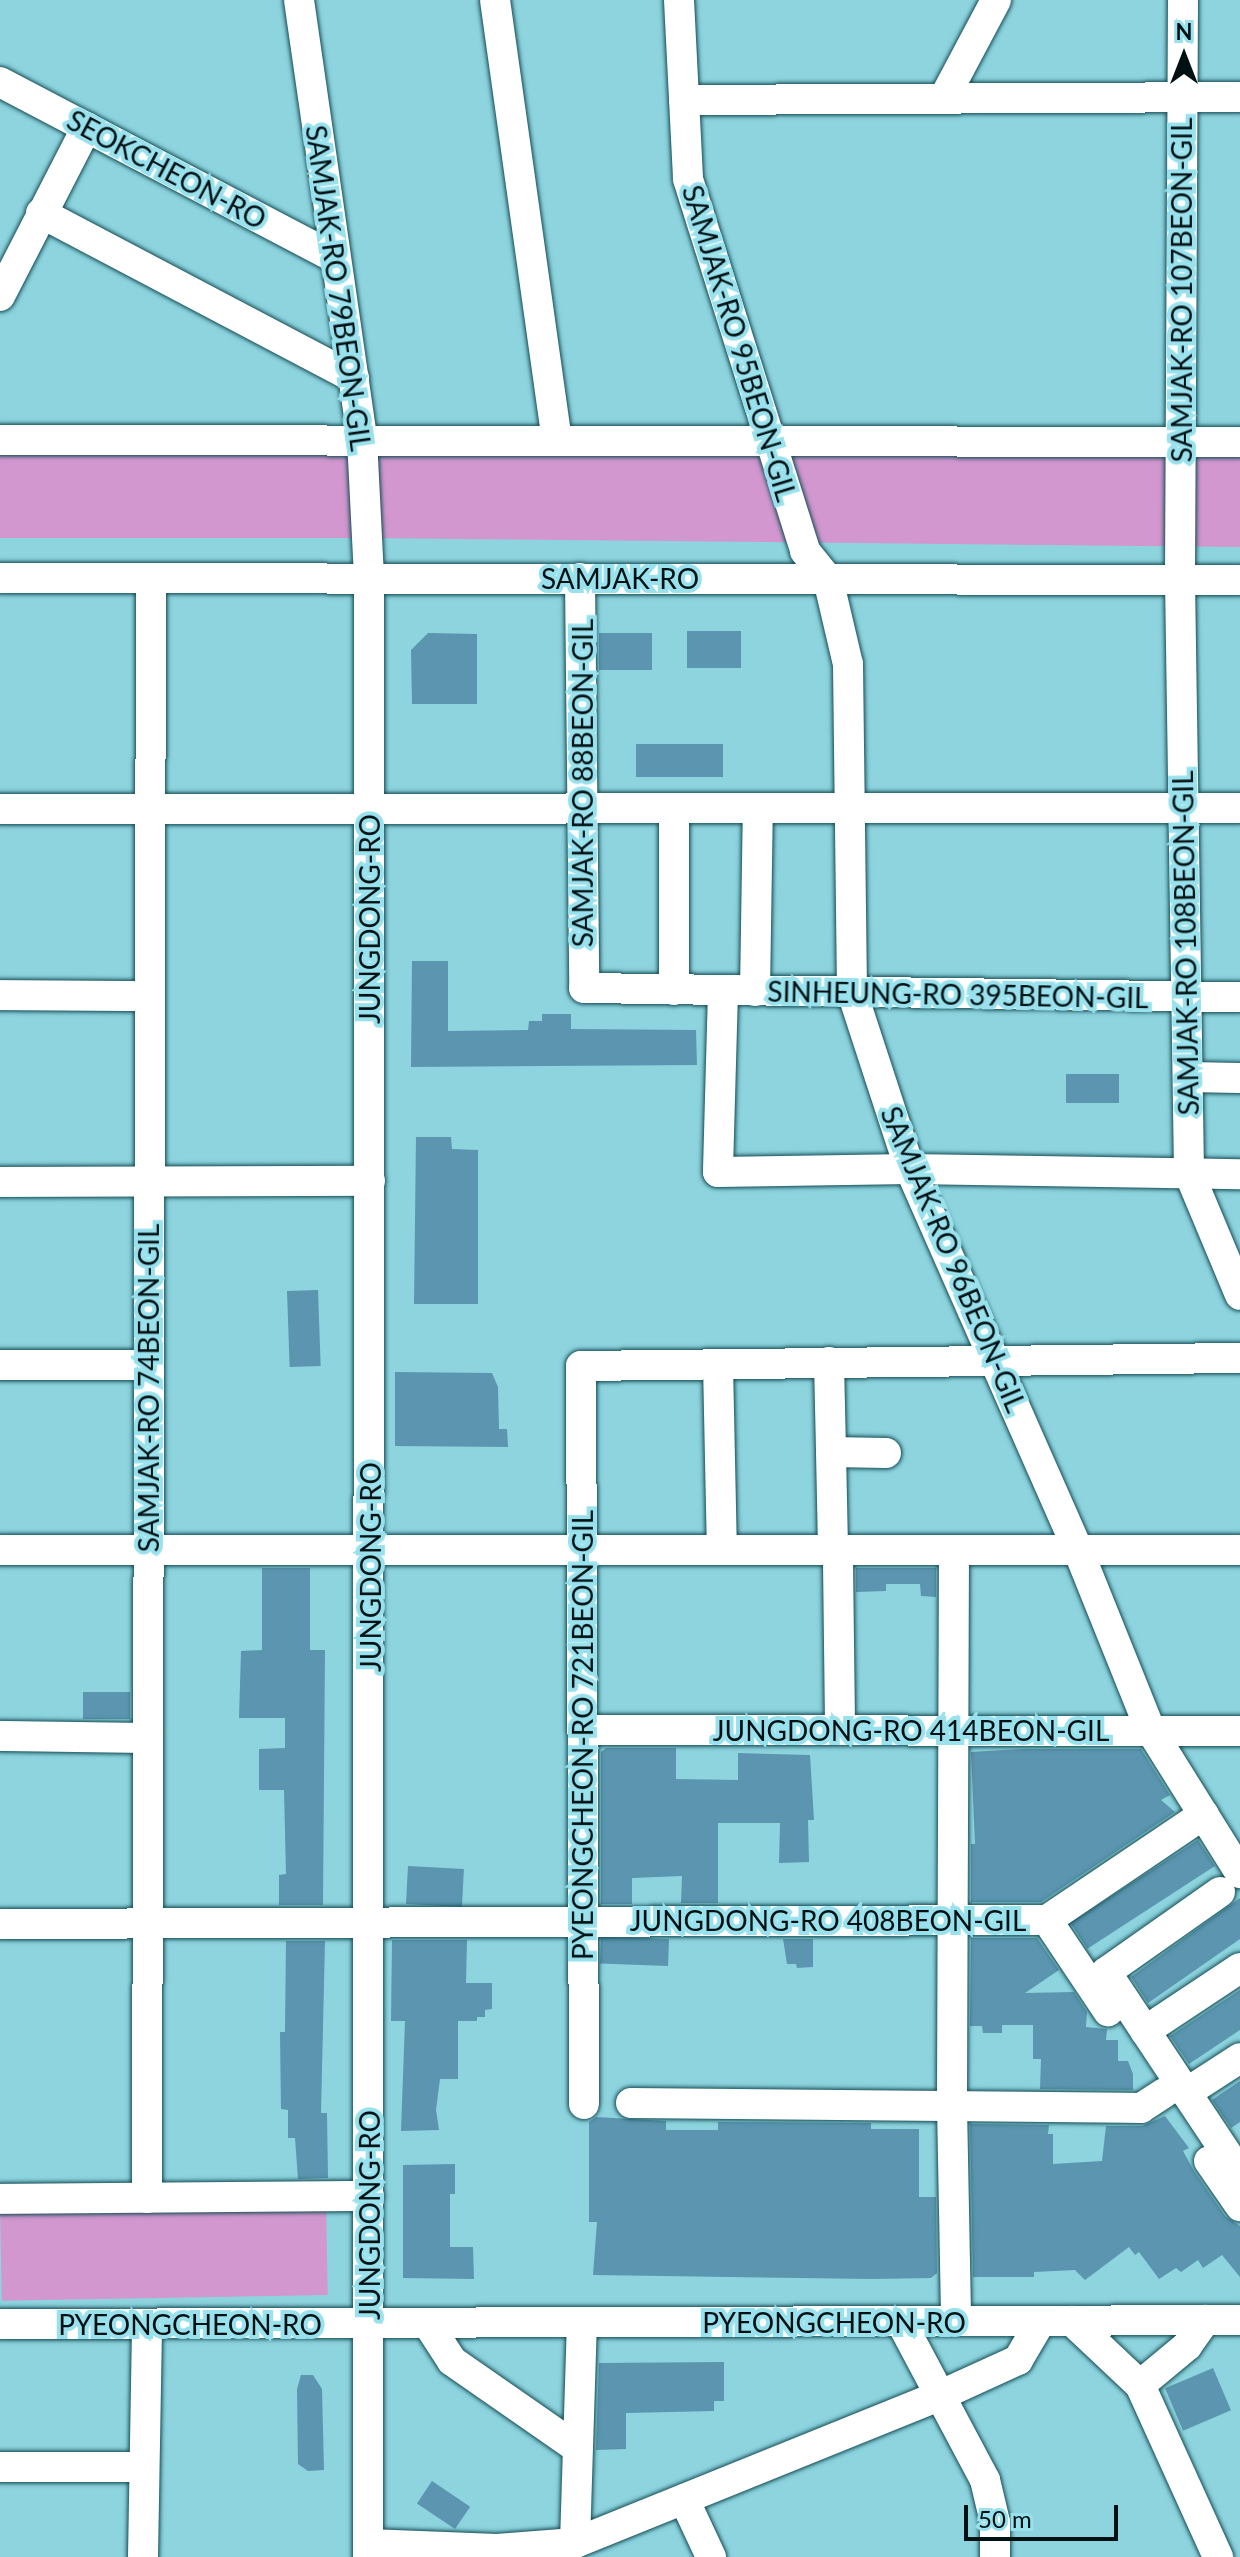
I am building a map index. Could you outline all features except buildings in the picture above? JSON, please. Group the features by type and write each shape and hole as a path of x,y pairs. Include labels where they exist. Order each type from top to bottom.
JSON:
{"street":[{"name":"SAMJAK-RO 79BEON-GIL","path":"299,0 362,439 369,578"},
{"path":"495,0 557,439"},
{"name":"SAMJAK-RO 95BEON-GIL","path":"679,0 688,179 805,551 828,579"},
{"path":"944,98 996,0"},
{"name":"SAMJAK-RO 107BEON-GIL","path":"1180,580 1183,0"},
{"name":"SEOKCHEON-RO","path":"0,82 334,257"},
{"path":"684,100 1240,97"},
{"path":"0,296 87,127"},
{"path":"41,213 354,378"},
{"path":"0,440 1240,442"},
{"name":"SAMJAK-RO","path":"0,578 1240,580"},
{"name":"SAMJAK-RO 74BEON-GIL","path":"147,2198 151,578"},
{"name":"JUNGDONG-RO","path":"368,2550 369,578"},
{"name":"SAMJAK-RO 88BEON-GIL","path":"580,578 584,988"},
{"name":"SAMJAK-RO 96BEON-GIL","path":"828,579 848,664 852,992 910,1169 1078,1550 1150,1729 1204,1814 1230,1883"},
{"name":"SAMJAK-RO 108BEON-GIL","path":"1180,580 1181,808 1189,1173 1240,1295"},
{"path":"0,809 1240,808"},
{"path":"674,810 674,990"},
{"path":"755,991 758,810"},
{"name":"SINHEUNG-RO 395BEON-GIL","path":"584,988 1240,997"},
{"path":"723,991 718,1172 893,1172 910,1169 1240,1174"},
{"path":"0,995 148,996"},
{"path":"1188,1077 1240,1078"},
{"path":"0,1182 370,1181"},
{"path":"722,1550 718,1364 1240,1358"},
{"path":"829,1362 833,1550 838,1561 840,1730"},
{"name":"PYEONGCHEON-RO 721BEON-GIL","path":"584,2104 581,1366 718,1364"},
{"path":"0,1365 148,1365"},
{"path":"831,1460 886,1453"},
{"path":"0,1550 1240,1550"},
{"path":"954,1550 952,2106 956,2321"},
{"name":"JUNGDONG-RO 414BEON-GIL","path":"582,1730 1240,1731"},
{"path":"0,1736 148,1738"},
{"path":"1204,1814 1047,1920 1175,2093 1237,2164"},
{"path":"1230,1883 1106,1972 1145,2031 1175,2093 1240,2206"},
{"name":"JUNGDONG-RO 408BEON-GIL","path":"0,1924 1047,1920"},
{"path":"1145,2031 1240,1968"},
{"path":"631,2103 1141,2108 1240,2058"},
{"path":"0,2199 369,2196"},
{"path":"1140,2385 1187,2346 1205,2320"},
{"name":"PYEONGCHEON-RO","path":"0,2324 1240,2320"},
{"path":"368,2550 501,2553 575,2543 939,2396 1018,2360 1041,2321"},
{"path":"1072,2321 1140,2385 1218,2557"},
{"path":"901,2322 985,2480 995,2522 995,2557"},
{"path":"575,2543 582,2323"},
{"path":"143,2557 147,2324"},
{"path":"428,2324 452,2361 577,2448"},
{"path":"0,2467 143,2467"},
{"path":"684,2499 711,2557"},
{"path":"1228,2557 1240,2552"}],"shaded area":[{"path":"0,439 1240,442 1240,547 367,538 0,538"},
{"path":"326,2197 328,2295 2,2301 0,2203"}]}
